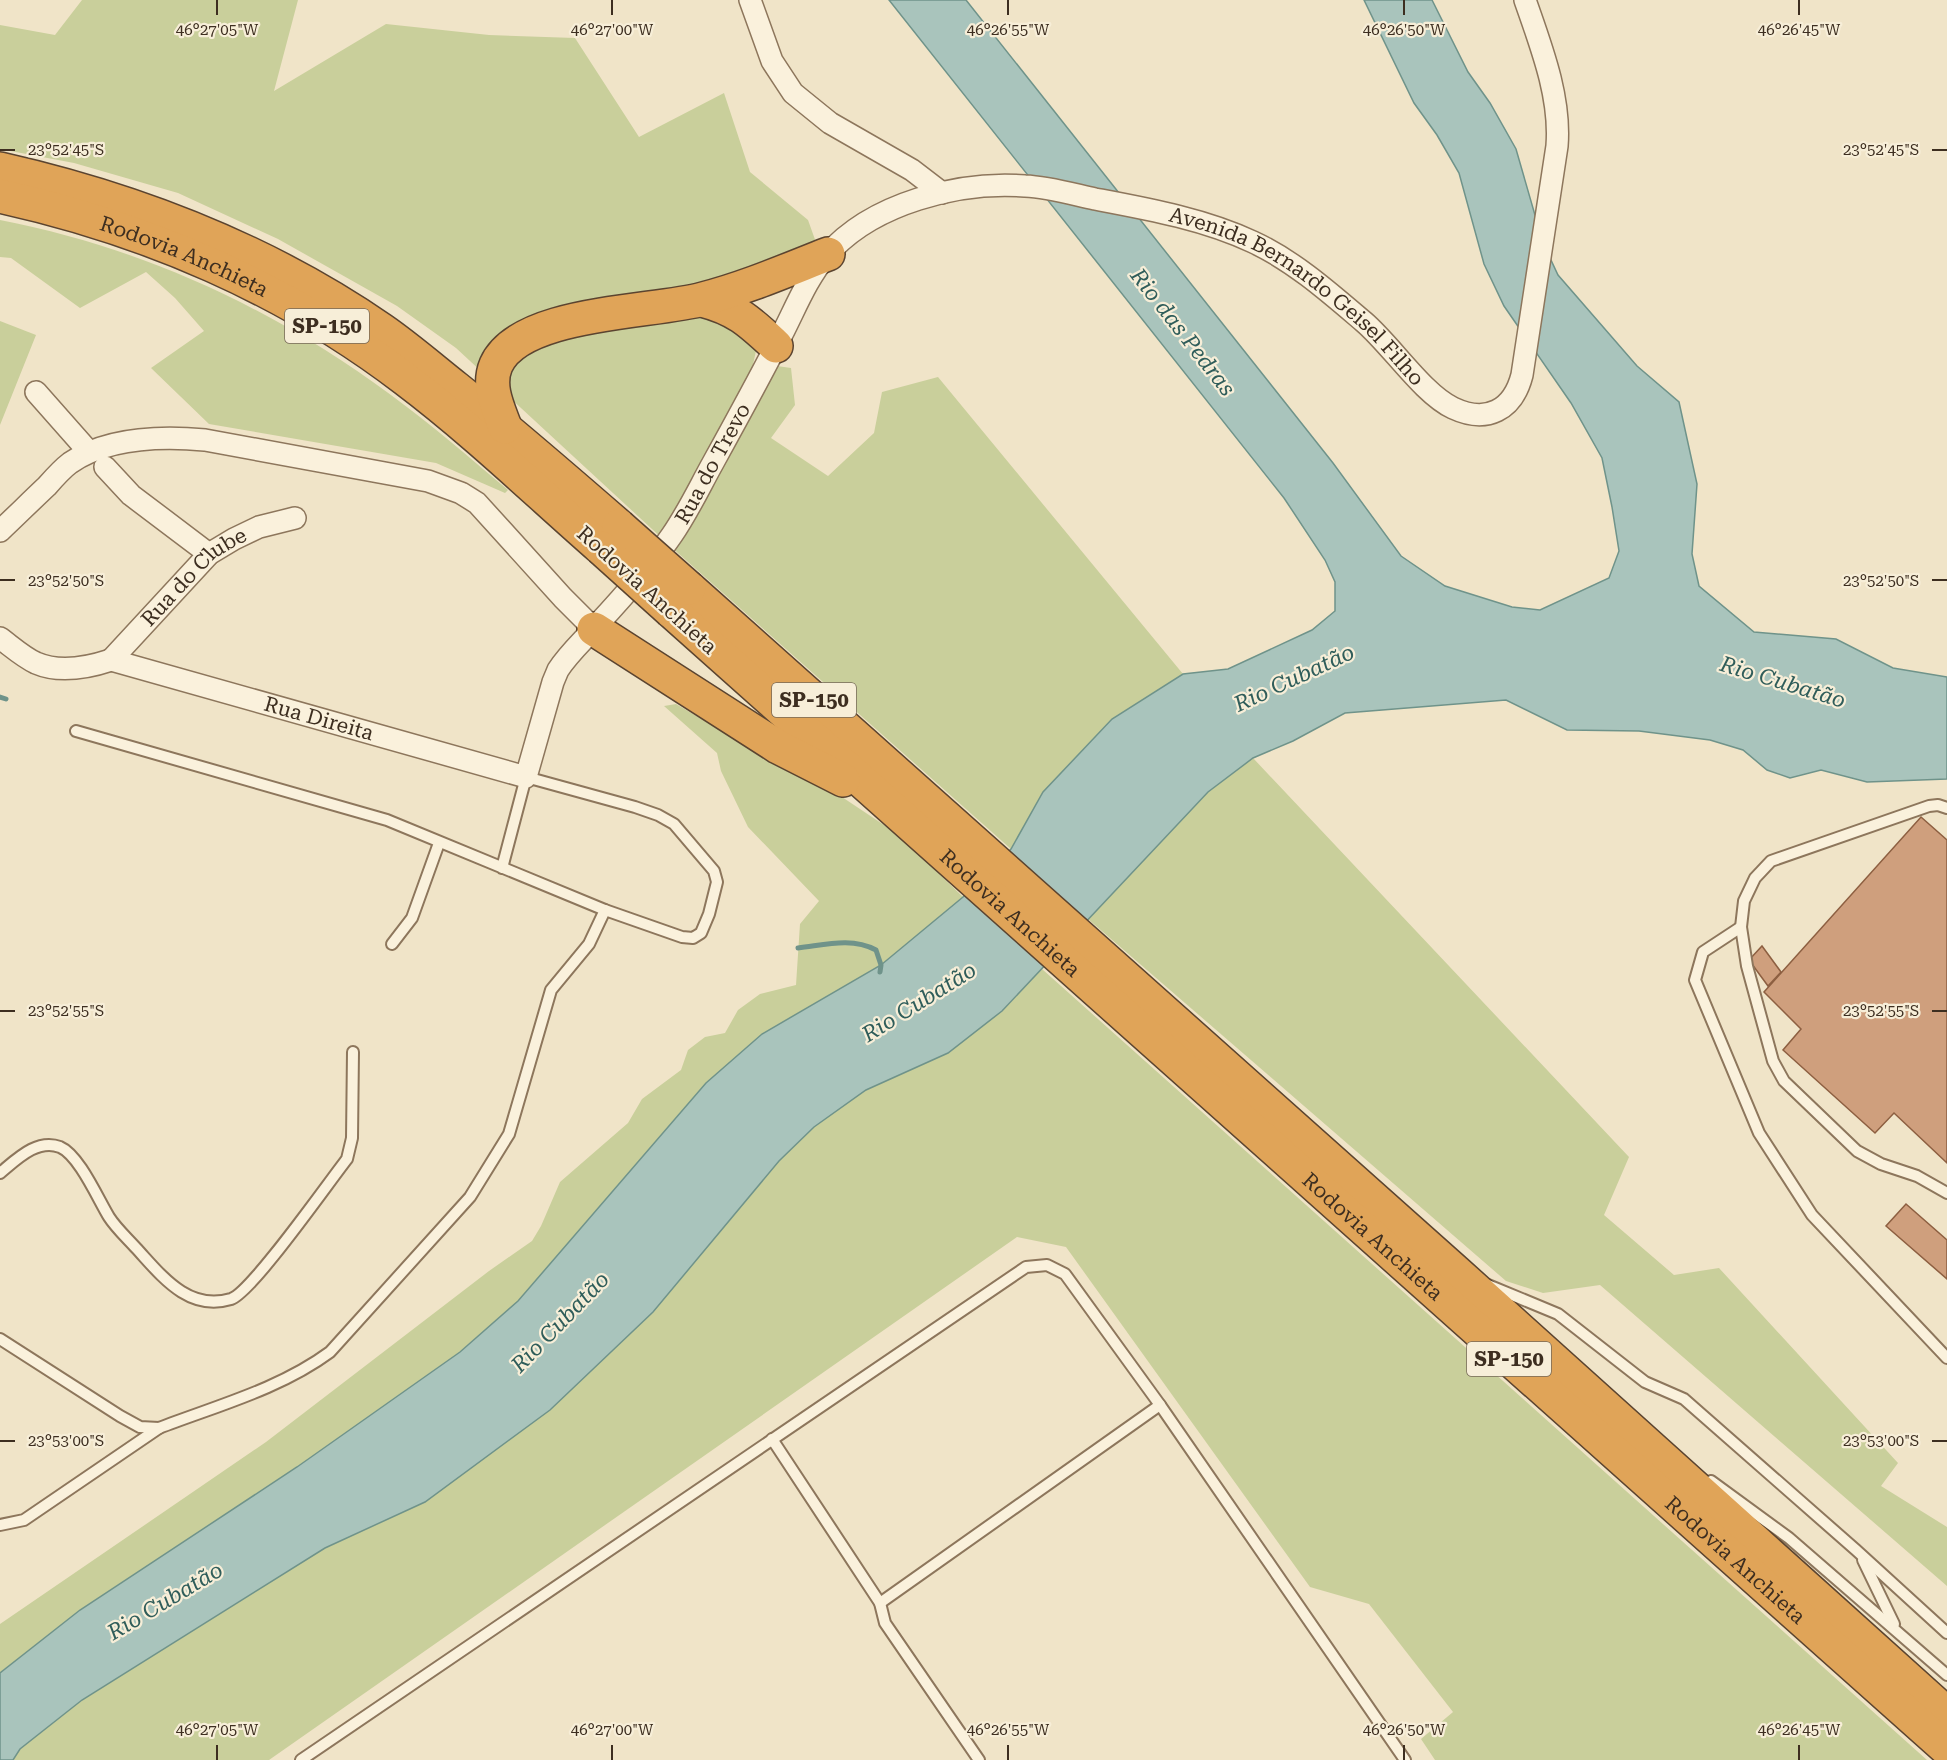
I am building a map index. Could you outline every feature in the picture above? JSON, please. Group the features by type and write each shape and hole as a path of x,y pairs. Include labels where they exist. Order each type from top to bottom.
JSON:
{"highway":[{"name":"Rodovia Anchieta","path":"0,169 118,200 199,230 276,266 342,304 383,331 505,427 610,537"},
{"name":"Rodovia Anchieta","path":"0,196 70,213 150,239 226,271 300,310 371,354 610,537 1081,958 1947,1749"},
{"path":"505,427 493,387 494,375 503,355 529,334 564,322 702,300 828,254"},
{"path":"702,300 720,304 742,316 776,346"},
{"name":"Rodovia Anchieta","path":"680,599 884,801 931,823"},
{"path":"594,628 778,747 884,801"},
{"name":"Rodovia Anchieta","path":"1081,958 1455,1271 1947,1714"}],"street":[{"path":"750,0 771,61 793,93 830,123 912,170 942,193"},
{"name":"Avenida Bernardo Geisel Filho","path":"942,193 976,187 1038,188 1148,209 1218,228 1255,243 1294,266 1328,291 1375,332 1426,387 1451,407 1475,415 1491,414 1511,400 1518,389 1552,181 1558,129 1558,111 1537,34 1525,0"},
{"name":"Rua do Trevo","path":"526,777 558,670 672,536 813,274 828,254 856,229 896,208 942,193"},
{"path":"36,392 89,452"},
{"path":"0,531 68,465 89,452 127,442 155,439 180,437 206,440 445,486 477,503 563,598 594,628"},
{"path":"105,466 131,495 210,554"},
{"name":"Rua do Clube","path":"111,660 210,554 259,527 295,518"},
{"path":"0,638 35,662 60,669 95,665 111,660"},
{"name":"Rua Direita","path":"111,660 526,777"}],"lane":[{"path":"76,731 369,813 439,843 605,910 682,937 693,938 701,933 709,915 717,882 714,871 674,824 658,815 526,777 502,868"},
{"path":"1947,808 1938,804 1929,806 1771,861 1755,878 1744,902 1741,927 1747,966 1773,1061 1784,1082 1857,1151 1881,1164 1917,1176 1947,1193"},
{"path":"392,944 412,918 439,843"},
{"path":"0,1525 24,1520 159,1428 278,1382 308,1368 330,1352 470,1197 500,1152 509,1134 551,990 561,975 589,944 605,910"},
{"path":"1741,927 1703,952 1695,980 1759,1133 1812,1215 1947,1358"},
{"path":"0,1173 35,1146 59,1146 73,1156 111,1220 172,1287 190,1296 210,1300 232,1299 256,1278 347,1159 352,1138 353,1052"},
{"path":"301,1760 1026,1267 1047,1265 1065,1274 1160,1405 1405,1760"},
{"path":"1455,1271 1558,1314 1646,1382 1684,1399 1947,1633"},
{"path":"0,1339 120,1416 140,1426 159,1428"},
{"path":"1583,1387 1678,1457"},
{"path":"880,1603 1160,1405"},
{"path":"772,1439 880,1603 885,1623 979,1760"},
{"path":"1698,1472 1789,1538 1947,1675"},
{"path":"1856,1550 1897,1630"}],"green space":[{"path":"82,0 298,0 274,91 386,24 489,35 575,38 639,137 724,93 750,172 808,220 818,248 728,280 736,331 756,351 752,369 777,366 791,368 795,405 771,438 828,476 874,433 882,392 938,377 1183,674 1112,719 1043,792 1011,849 679,554 456,348 397,306 278,239 178,193 74,163 0,149 0,25 55,35"},
{"path":"0,220 105,247 205,285 253,309 300,335 391,395 508,490 505,493 436,463 209,424 151,368 204,331 175,298 146,272 80,308 11,258 0,257"},
{"path":"0,321 36,335 0,425"},
{"path":"676,704 770,759 827,787 899,835 963,897 881,965 762,1034 706,1083 518,1301 460,1352 297,1467 80,1610 0,1673 0,1624 266,1442 489,1271 532,1241 560,1182 628,1123 642,1099 681,1070 688,1050 705,1037 725,1033 738,1010 760,994 796,985 800,924 819,901 748,827 721,771 717,753 664,706"},
{"path":"1253,758 1629,1157 1604,1215 1674,1275 1719,1268 1898,1463 1881,1486 1947,1527 1947,1586 1600,1285 1543,1293 1506,1281 1088,919 1208,792"},
{"path":"1042,969 1927,1760 1435,1760 1421,1739 1453,1712 1369,1604 1310,1587 1066,1247 1017,1237 269,1760 13,1760 20,1749 82,1700 325,1548 425,1502 814,1127 866,1090 948,1053 1002,1011"}],"water":[{"path":"889,0 966,0 1333,463 1401,556 1445,586 1512,607 1540,610 1609,578 1619,551 1612,507 1602,458 1571,403 1504,306 1484,264 1459,173 1437,135 1414,103 1364,0 1432,0 1468,72 1490,103 1516,149 1543,243 1558,275 1637,366 1679,402 1697,484 1692,554 1699,586 1754,632 1836,639 1893,668 1947,677 1947,779 1867,782 1821,770 1790,778 1767,770 1743,750 1710,740 1639,731 1567,730 1506,700 1345,713 1293,741 1253,758 1208,792 1002,1011 948,1053 866,1090 814,1127 779,1161 653,1312 550,1410 425,1502 325,1548 82,1700 20,1749 13,1760 0,1760 0,1673 80,1610 297,1467 460,1352 518,1301 706,1083 762,1034 881,965 963,897 1011,849 1043,792 1112,719 1183,674 1228,669 1312,630 1335,611 1335,582 1325,560 1284,498"}],"building":[{"path":"1921,817 1947,840 1947,1163 1894,1113 1875,1133 1783,1050 1801,1029 1764,992"},
{"path":"1762,946 1781,972 1768,986 1749,960"},
{"path":"1906,1204 1947,1240 1947,1279 1886,1226"}],"waterway":[{"path":"0,697 6,699"},
{"path":"798,948 838,943 867,946 876,950 881,965 880,972"}],"water label":[{"name":"Rio das Pedras","path":"1183,332"},
{"name":"Rio Cubatão","path":"1294,678"},
{"name":"Rio Cubatão","path":"1783,682"},
{"name":"Rio Cubatão","path":"919,1002"},
{"name":"Rio Cubatão","path":"560,1322"},
{"name":"Rio Cubatão","path":"165,1601"}]}
